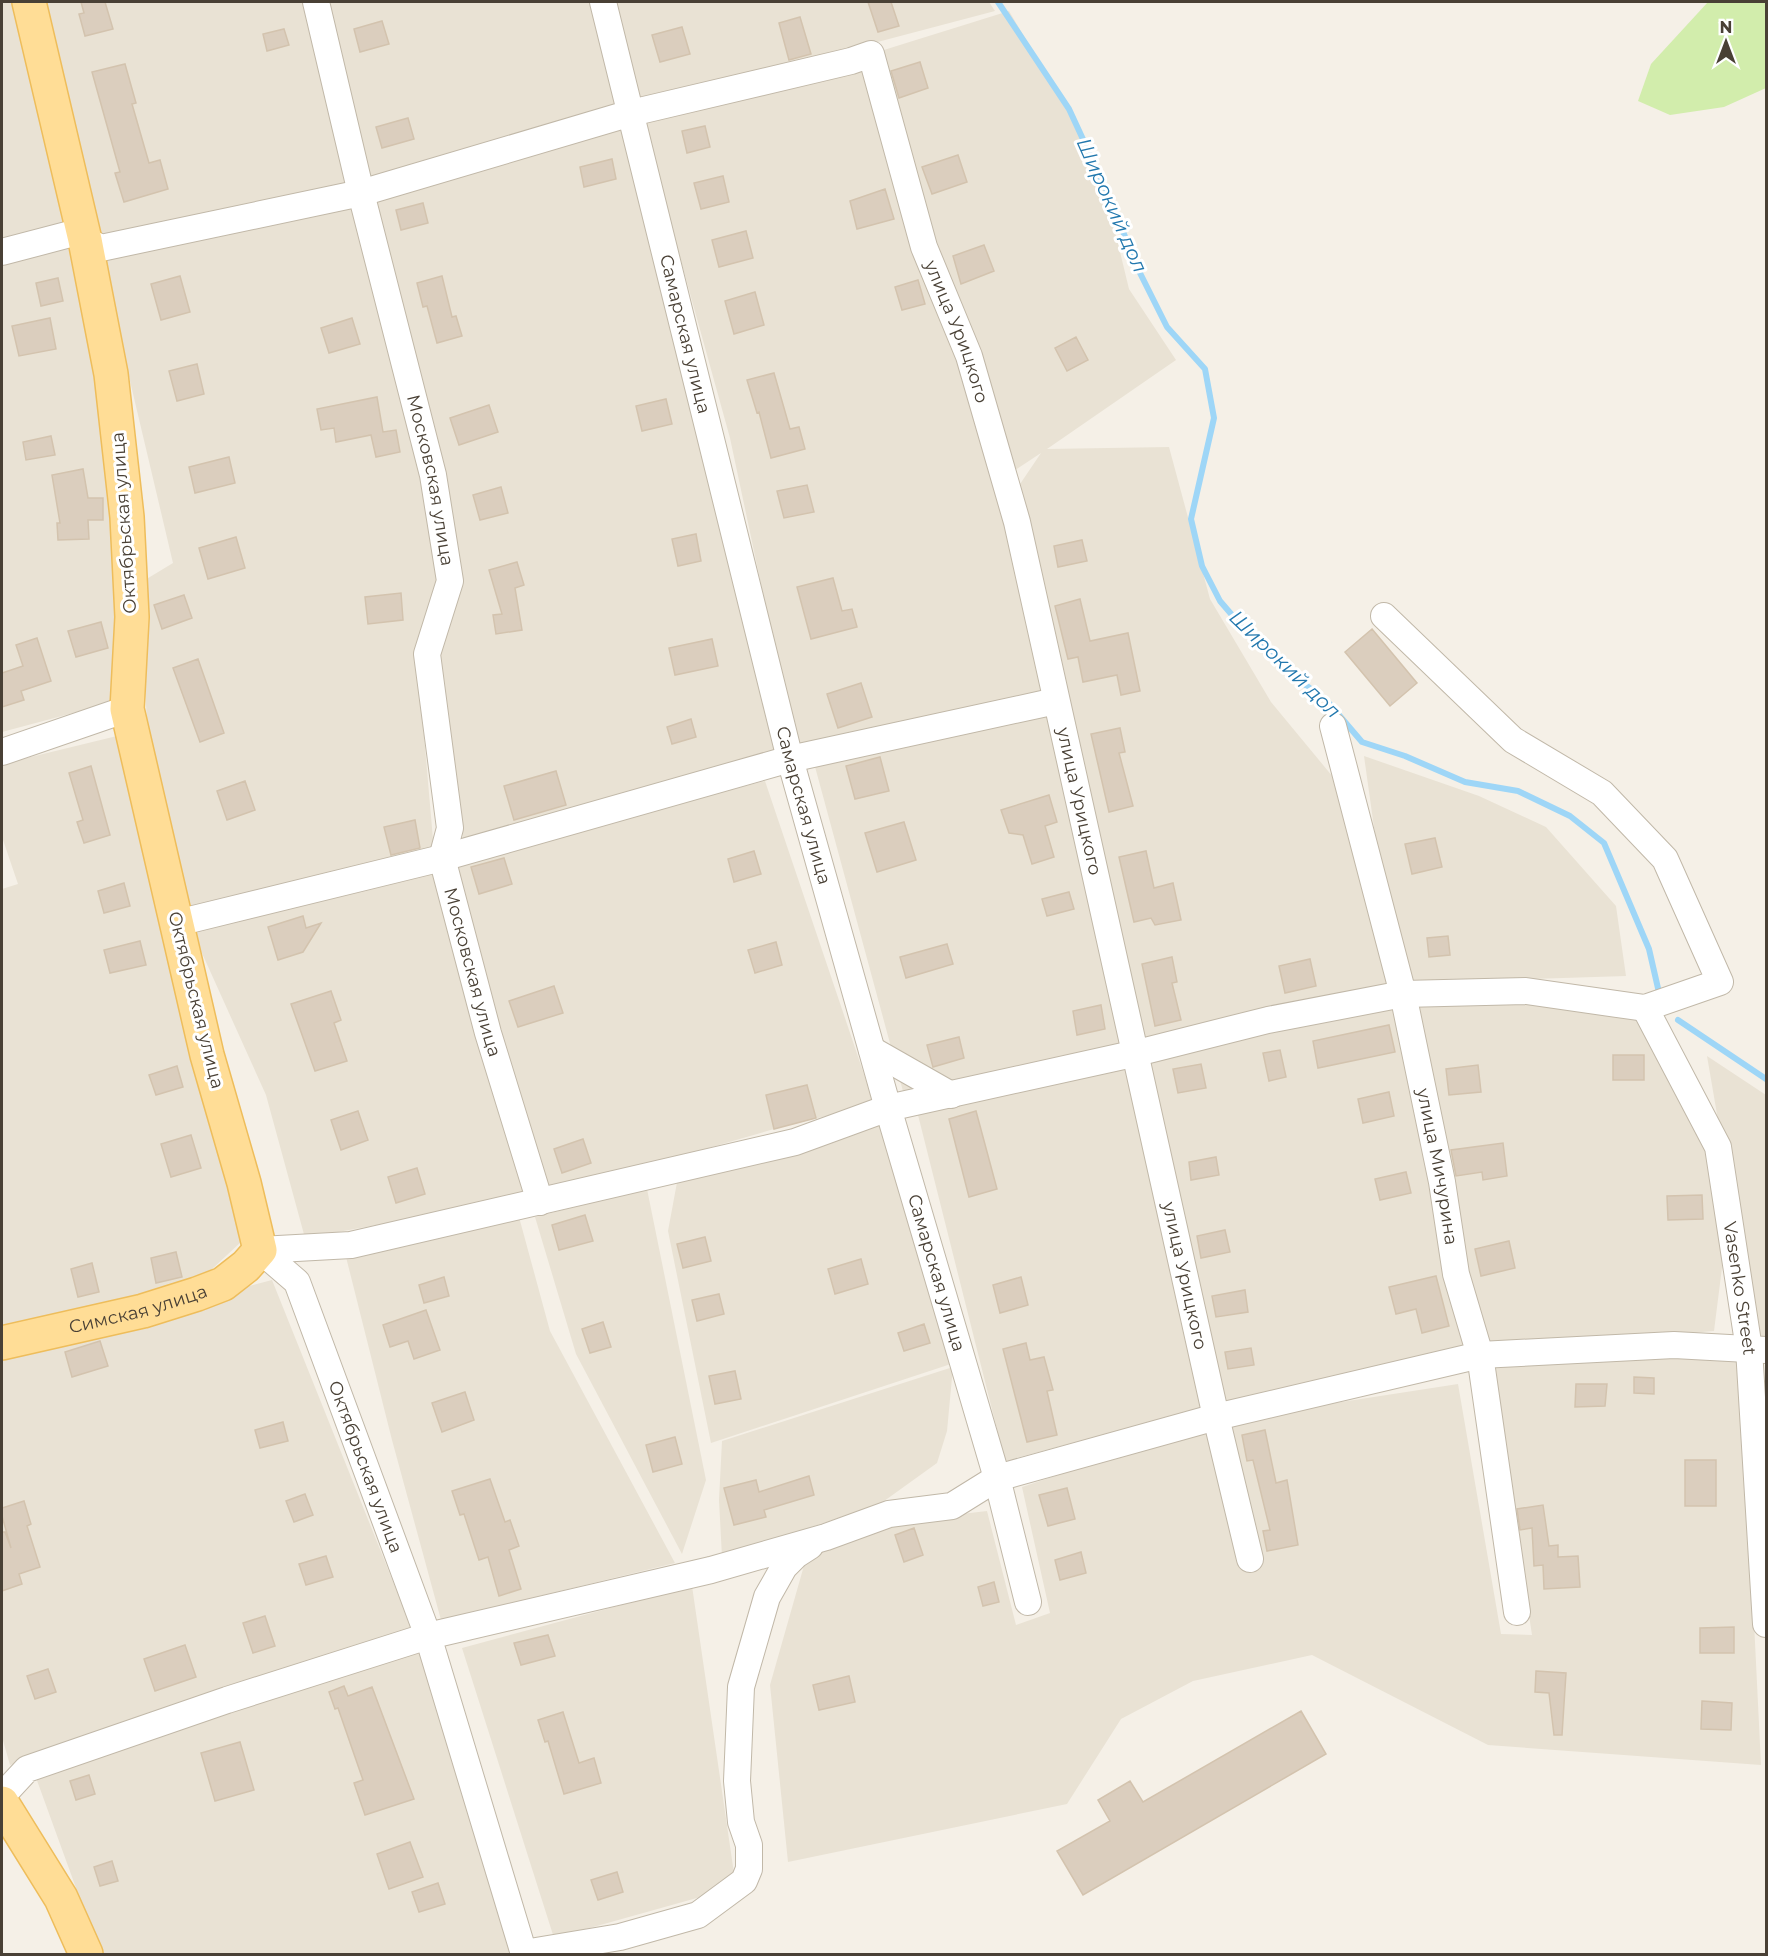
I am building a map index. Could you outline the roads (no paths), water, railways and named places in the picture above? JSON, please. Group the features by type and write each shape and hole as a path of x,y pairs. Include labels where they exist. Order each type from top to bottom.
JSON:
{"main road":[{"name":"Октябрьская улица","path":"29,2 85,240 111,374 127,517 132,617 127,708 207,1055 244,1183 260,1250"},
{"name":"Симская улица","path":"2,1343 143,1311 196,1294 223,1284 246,1266 260,1250"},
{"path":"2,1803 61,1898 86,1954"}],"street":[{"name":"Московская улица","path":"316,2 361,193 433,475 450,581 426,654 450,828 442,858 488,1032 540,1202"},
{"name":"Самарская улица","path":"603,2 790,759 888,1108 997,1478 1028,1602"},
{"name":"улица Урицкого","path":"631,113 851,61 871,54 924,246 969,356 1014,511 1137,1053 1216,1417 1250,1559"},
{"path":"2,252 74,233 101,248 361,193 631,113"},
{"path":"260,1250 351,1245 795,1142 888,1108 1137,1053 1268,1020 1403,994 1526,991 1645,1008 1720,982 1665,859 1602,793 1513,740 1384,616"},
{"path":"177,923 442,858 790,759 1056,700"},
{"path":"2,752 127,708"},
{"name":"улица Мичурина","path":"1333,726 1403,994 1442,1182 1455,1274 1480,1355 1517,1612"},
{"name":"Vasenko Street","path":"1645,1008 1718,1147 1758,1349 1767,1624"},
{"path":"872,1050 951,1095"},
{"name":"Октябрьская улица","path":"260,1250 297,1282 428,1636 524,1954"},
{"path":"2,1796 27,1769 228,1700 428,1636 711,1570 826,1537 889,1514 952,1506 997,1478 1216,1417 1480,1355 1674,1345 1758,1349"},
{"path":"524,1954 620,1937 698,1915 744,1881 749,1869 749,1845 741,1822 737,1781 741,1687 767,1597 784,1567 796,1555 826,1537"}],"waterway":[{"name":"Широкий дол","path":"998,2 1069,109 1106,189 1138,269 1167,327 1205,369 1214,418 1191,519 1202,566 1220,601 1250,636 1284,669 1327,701 1362,742 1405,756 1465,782 1518,791 1570,816 1604,843 1649,949 1660,997"},
{"name":"Широкий дол","path":"1678,1020 1766,1079"}]}
